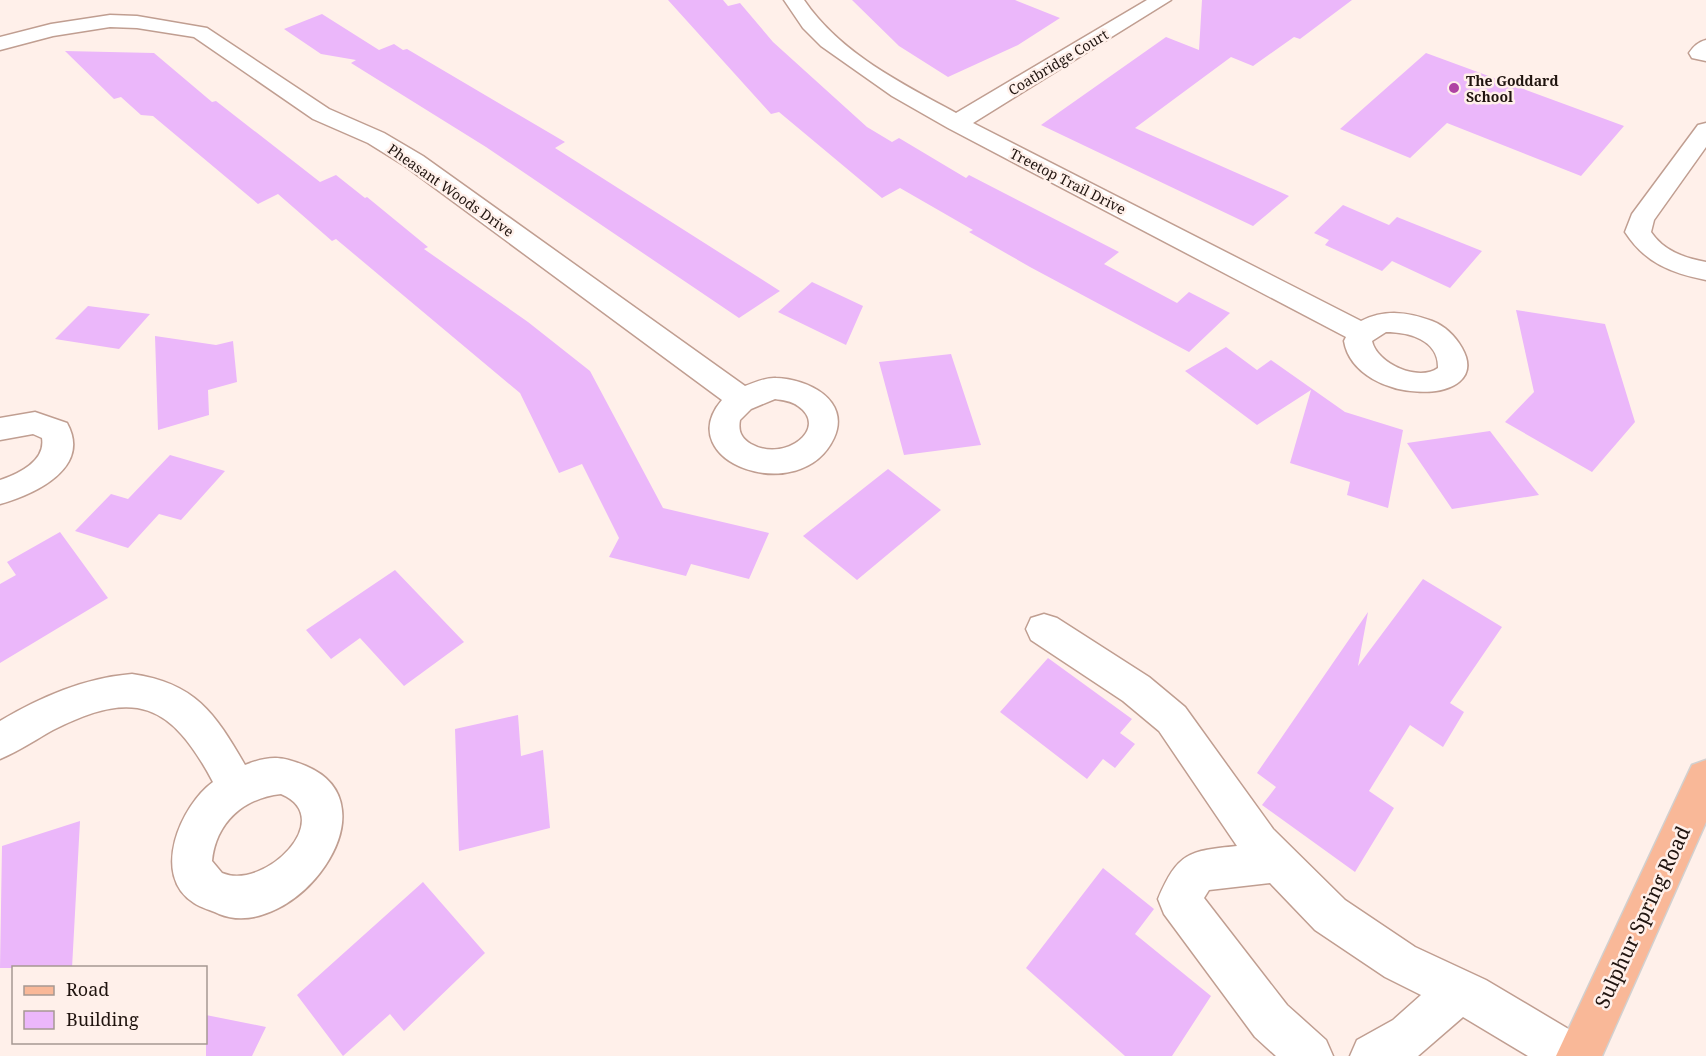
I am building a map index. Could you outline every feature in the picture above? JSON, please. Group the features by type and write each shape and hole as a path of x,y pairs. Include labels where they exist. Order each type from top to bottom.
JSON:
{"main road":[{"name":"Sulphur Spring Road","path":"1579,1056 1706,778"}],"street":[{"name":"Treetop Trail Drive","path":"794,0 812,26 848,56 891,85 956,123 1362,333"},
{"name":"Coatbridge Court","path":"956,123 1161,0"},
{"name":"Pheasant Woods Drive","path":"0,44 51,30 110,21 137,21 200,32 321,114 375,138 414,161 741,399"},
{"path":"1706,46 1700,53 1706,55"},
{"path":"1706,130 1641,220 1638,232 1646,247 1662,258 1683,267 1706,271"},
{"path":"0,429 35,423 56,431 59,440 58,450 52,462 40,473 26,482 0,492"},
{"path":"1044,629 1136,689 1172,719 1259,843 1330,915 1400,962 1459,991 1571,1056"},
{"path":"0,741 46,712 93,696 141,690 175,703 203,731 237,788"},
{"path":"1277,862 1198,871 1179,899 1271,1021 1310,1056"},
{"path":"1372,1056 1409,1036 1459,991"}],"building":[{"path":"668,0 723,0 728,6 740,3 773,42 867,127 892,142 899,138 966,178 969,175 1119,252 1104,264 1177,303 1189,292 1230,313 1189,352 1030,267 969,232 973,230 900,188 882,198 779,112 771,114"},
{"path":"852,0 1015,0 1060,18 1018,45 948,77 899,46"},
{"path":"1202,0 1352,0 1300,39 1294,37 1253,66 1231,57 1135,128 1289,196 1253,226 1041,125 1166,37 1199,50"},
{"path":"322,14 379,50 394,44 403,50 407,49 565,142 555,148 780,291 739,318 486,147 351,63 356,60 321,54 284,29"},
{"path":"65,51 154,53 212,102 216,101 320,182 336,175 365,198 367,197 428,247 424,249 528,322 590,371 663,508 769,533 749,579 691,564 686,576 609,557 619,538 582,464 559,473 520,393 336,239 332,241 278,194 258,204 153,116 141,115 121,97 114,99"},
{"name":"The Goddard School","path":"1426,53 1624,126 1581,176 1447,123 1410,158 1340,129"},
{"path":"1343,205 1389,225 1397,217 1482,251 1450,288 1392,261 1382,271 1325,245 1329,240 1314,233"},
{"path":"812,282 863,306 846,345 778,312"},
{"path":"88,306 150,314 119,349 55,339"},
{"path":"1516,310 1605,324 1635,422 1592,472 1505,422 1534,392"},
{"path":"155,336 216,345 233,341 237,382 208,390 209,415 158,430"},
{"path":"1226,347 1257,370 1271,360 1345,412 1403,430 1388,508 1347,495 1350,482 1290,463 1311,390 1257,425 1185,371"},
{"path":"951,354 981,445 904,455 879,362"},
{"path":"1490,431 1539,495 1452,509 1407,443"},
{"path":"170,455 225,471 181,520 159,514 128,548 75,531 111,494 128,499"},
{"path":"888,469 941,510 857,580 803,536"},
{"path":"60,532 108,598 0,663 0,584 16,575 7,562"},
{"path":"395,570 464,642 404,686 360,638 331,659 306,630"},
{"path":"1423,579 1502,627 1450,703 1464,712 1443,747 1410,725 1369,791 1394,808 1355,872 1262,805 1276,787 1257,773 1368,612 1358,666"},
{"path":"1048,658 1132,719 1120,733 1135,744 1115,768 1103,759 1087,779 1000,712"},
{"path":"518,715 521,756 543,750 550,828 459,851 455,729"},
{"path":"80,821 72,966 0,968 2,846"},
{"path":"1103,868 1154,909 1135,934 1211,996 1172,1056 1125,1056 1026,968"},
{"path":"423,882 485,953 404,1031 390,1014 343,1056 297,995"},
{"path":"207,1015 266,1027 252,1056 206,1056"}],"place":[{"name":"The Goddard School","path":"1454,88"}]}
